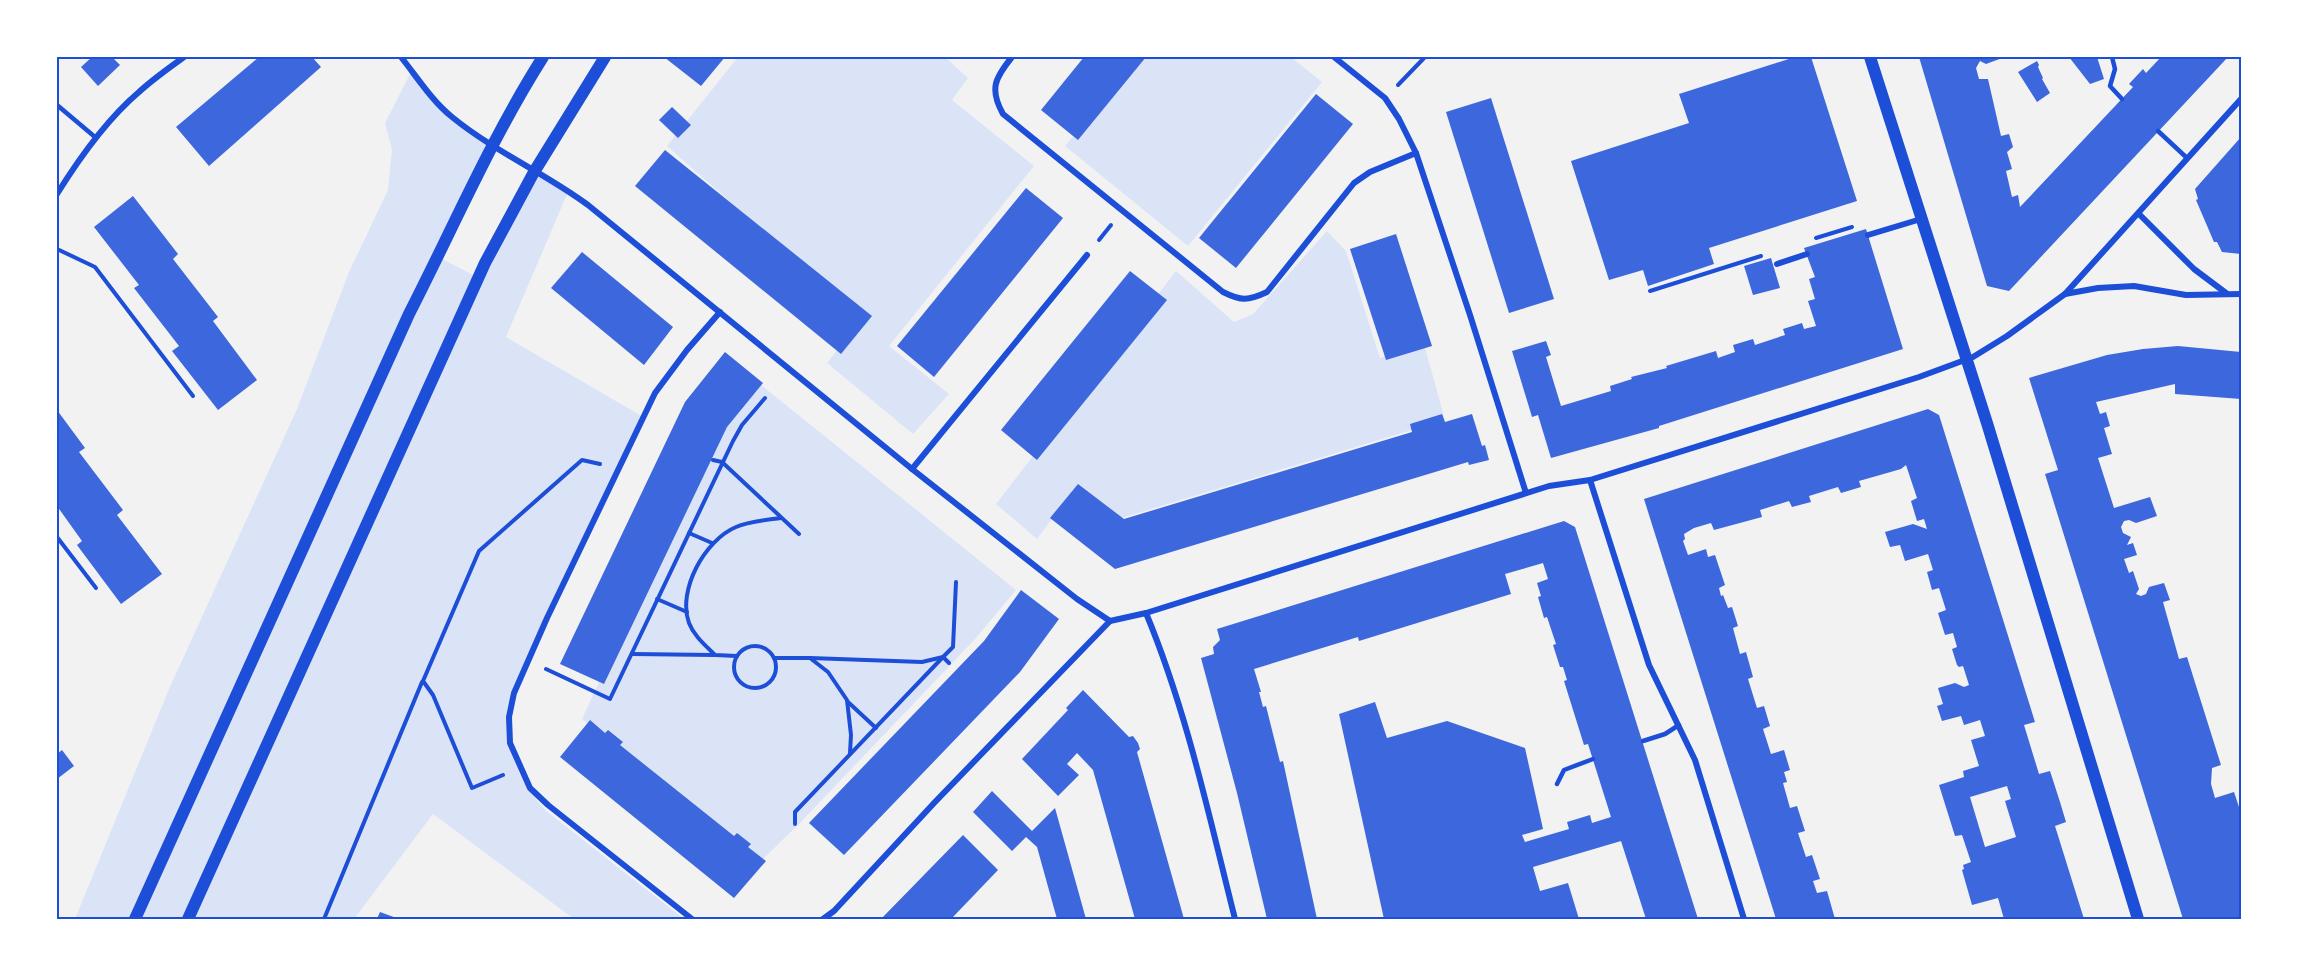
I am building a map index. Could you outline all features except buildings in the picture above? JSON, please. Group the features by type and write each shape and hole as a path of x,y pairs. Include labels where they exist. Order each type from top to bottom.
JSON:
{"main road":[{"path":"135,919 409,314 445,243 473,180 543,57"},
{"path":"188,919 473,290 534,172 605,57"},
{"path":"1870,57 2138,919"}],"street":[{"path":"57,194 95,138 138,93 184,57"},
{"path":"401,57 450,116 492,147 568,190 912,469 1077,599 1110,621"},
{"path":"1012,57 995,85 995,100 1003,114 1223,291 1238,299 1253,299 1267,292 1354,183 1370,172 1416,153"},
{"path":"1334,57 1384,98 1399,119 1416,153 1526,493"},
{"path":"823,919 1110,621 1146,613 1549,486 1590,480 1919,377 1966,360 2007,336 2065,294 2241,99"},
{"path":"2139,214 2194,270 2226,293"},
{"path":"1868,235 1921,219"},
{"path":"1777,264 1807,254"},
{"path":"912,469 1087,255"},
{"path":"2065,294 2098,288 2134,286 2186,295 2241,294"},
{"path":"692,919 548,805 530,788 510,743 509,717 514,693 528,660 655,393 680,358 720,312"},
{"path":"1590,480 1649,665 1695,760 1744,919"},
{"path":"1146,613 1168,667 1187,731 1234,919"}],"lane":[{"path":"2112,57 2115,69 2110,86 2122,99"},
{"path":"57,105 95,138"},
{"path":"2158,131 2187,158"},
{"path":"1643,741 1665,734 1679,725"},
{"path":"1557,784 1564,770 1593,759"}],"path":[{"path":"1384,98 1425,57"},
{"path":"1087,255 1123,210"},
{"path":"57,249 95,267 193,396"},
{"path":"528,660 610,699 722,462 742,425 765,398"},
{"path":"324,919 479,551 582,460 618,468"},
{"path":"713,460 722,462 798,534"},
{"path":"715,655 699,639 689,624 688,592 695,570 711,543 735,527 781,518"},
{"path":"689,533 711,543"},
{"path":"57,537 96,588"},
{"path":"795,824 795,812 953,647 956,582"},
{"path":"657,599 687,612"},
{"path":"753,646 765,648 774,657 777,671 765,687 744,686 736,675 734,669 737,656 741,651 753,646"},
{"path":"631,654 737,656"},
{"path":"774,657 922,662 943,657"},
{"path":"943,657 949,663"},
{"path":"810,658 828,672 847,700 876,728"},
{"path":"423,681 433,694 472,788 493,779"},
{"path":"847,700 851,735 850,754"}],"shaded area":[{"path":"738,57 945,57 968,78 952,100 1034,166 889,346 949,394 913,434 827,363 862,319 667,146"},
{"path":"1141,57 1291,57 1322,82 1188,246 1065,146"},
{"path":"411,72 440,107 491,147 133,919 75,919 169,689 297,409 349,272 388,190 392,149 385,123"},
{"path":"535,174 568,192 506,337 645,418 511,693 511,743 524,782 545,810 684,919 574,919 433,814 354,919 190,919 489,263"},
{"path":"1327,231 1346,251 1380,358 1424,344 1445,420 1112,521 1075,488 1037,539 996,504 1176,271 1234,322 1253,314"},
{"path":"440,258 477,277 186,919 137,919"},
{"path":"755,380 1016,590 976,638 760,862 582,719 718,423"}]}
